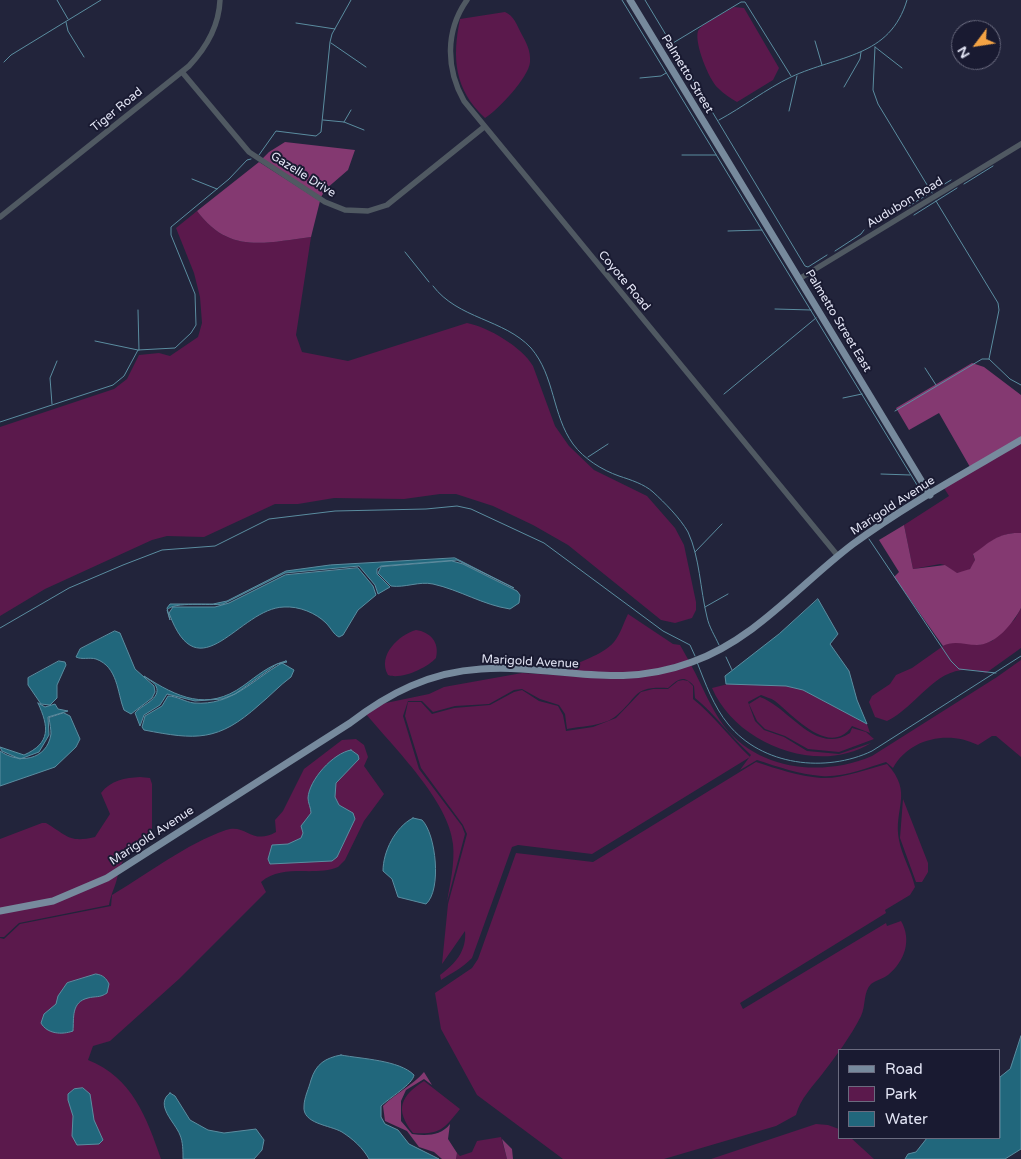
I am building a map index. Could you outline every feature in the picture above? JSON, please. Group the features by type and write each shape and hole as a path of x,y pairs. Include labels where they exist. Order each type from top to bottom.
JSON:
{"main road":[{"name":"Palmetto Street","path":"630,0 726,159"},
{"name":"Palmetto Street East","path":"726,159 930,495"},
{"name":"Marigold Avenue","path":"0,911 53,901 107,878 342,728 380,701 420,681 459,672 487,669 625,677 656,672 701,659 735,641 754,628 838,556 873,530 1021,440"}],"street":[{"name":"Tiger Road","path":"0,217 182,72 200,54 209,40 218,18 220,0"},
{"name":"Coyote Road","path":"467,0 453,28 450,46 451,65 459,92 484,127 838,556"},
{"name":"Gazelle Drive","path":"182,72 249,152 326,202 345,210 368,211 388,205 484,127"},
{"name":"Audubon Road","path":"799,279 1021,144"}],"green space":[{"path":"734,7 744,8 779,68 773,80 737,102 714,84 703,61 697,37 700,28"},
{"path":"505,12 513,18 525,40 529,50 530,62 524,76 512,93 485,118 467,96 461,84 456,60 460,19"},
{"path":"197,211 209,225 235,240 263,243 311,237 296,335 302,352 348,361 467,323 494,333 513,345 533,366 555,426 569,446 594,470 647,496 675,528 684,545 696,602 696,610 692,618 675,623 661,620 568,545 533,525 493,506 456,494 440,494 404,499 334,498 298,504 275,504 204,537 167,536 152,540 45,589 0,616 0,427 114,389 127,379 139,355 159,353 170,356 198,337 202,323 200,297 194,273 176,228"},
{"path":"1021,442 1021,533 1001,536 973,555 974,563 966,572 956,573 945,565 940,564 913,569 904,525 949,496 944,488"},
{"path":"1021,608 1021,648 986,673 969,670 955,671 943,676 900,713 887,721 875,717 869,702 872,696 890,684 896,675 912,668 946,644 956,642 979,645 992,641 1015,619"},
{"path":"628,614 673,644 680,645 689,661 640,673 563,672 609,647 618,636"},
{"path":"416,630 426,633 433,639 437,647 436,658 427,666 414,672 400,676 388,675 385,668 385,660 388,653 403,636"},
{"path":"1021,660 1021,757 996,736 992,736 978,745 967,740 943,738 919,744 909,750 893,768 886,762 837,776 797,772 757,760 740,770 751,755 695,698 694,686 684,679 678,680 668,688 642,691 616,716 605,722 567,729 565,714 559,705 540,699 522,689 514,690 489,704 455,706 433,712 422,701 408,701 403,716 419,769 462,826 465,834 447,902 452,873 453,844 442,810 405,759 366,714 381,704 429,694 444,687 522,673 617,679 641,677 691,665 719,719 738,741 755,753 773,761 813,768 853,763 872,756"},
{"path":"678,681 688,681 693,686 693,699 750,757 592,854 518,845 512,847 472,958 461,968 441,980 440,975 455,962 464,945 465,931 442,964 448,904 467,834 463,825 421,768 405,716 408,702 421,702 432,714 454,708 490,705 514,692 522,690 539,701 558,706 563,715 566,731 593,727 616,718 641,692 653,689 668,689"},
{"path":"732,683 786,686 803,690 867,724 870,733 852,726 843,735 833,738 823,736 802,724 772,699 761,695 748,702 755,721 764,730 784,737 807,751 839,754 827,756 804,755 781,749 759,739 740,725 724,708 712,688"},
{"path":"760,697 771,702 814,734 825,738 837,738 850,733 852,728 866,732 874,739 839,752 808,749 785,736 765,729 757,721 749,704"},
{"path":"356,739 364,745 368,757 364,766 384,794 364,821 345,860 338,867 329,870 279,873 261,882 266,892 179,979 110,1041 93,1046 88,1060 103,1067 116,1077 136,1100 150,1129 161,1159 0,1159 0,938 4,939 20,924 111,906 112,895 182,851 226,830 239,829 261,837 276,832 275,820 283,811 304,769 342,740"},
{"path":"871,743 850,752 840,754"},
{"path":"756,762 796,774 821,778 846,775 887,764 895,774 899,784 901,801 898,819 899,840 915,887 910,895 885,910 886,913 740,1003 743,1009 886,923 887,926 901,921 906,935 906,943 899,963 888,975 868,987 863,1012 857,1023 841,1049 838,1049 838,1053 804,1098 796,1115 776,1126 664,1159 563,1159 477,1095 441,1029 435,993 472,968 478,959 516,853 593,862"},
{"path":"129,778 150,778 152,784 152,831 124,859 119,869 53,899 0,909 0,839 42,823 46,823 74,839 95,837 110,814 101,793 109,785"},
{"path":"903,799 928,863 928,872 922,882 916,882 900,838"},
{"path":"118,874 109,905 19,923 4,937 0,937 0,913 26,909"},
{"path":"424,1081 460,1109 445,1126 436,1132 413,1133 403,1117 403,1104 410,1092"},
{"path":"816,1124 838,1129 838,1139 852,1139 874,1159 711,1159"},
{"path":"501,1137 507,1159 456,1159 457,1153 460,1156 472,1152 477,1141"}],"shaded area":[{"path":"285,142 355,150 348,170 326,189 321,197 262,159"},
{"path":"259,162 320,201 311,237 263,243 235,240 209,225 197,211"},
{"path":"972,363 984,367 1021,395 1021,437 970,467 939,413 909,430 896,408"},
{"path":"904,525 913,569 945,565 957,573 970,569 975,560 973,554 990,542 1007,534 1021,533 1021,608 1003,632 984,644 955,643 943,646 894,577 899,572 879,540"},
{"path":"424,1072 432,1085 424,1079 406,1090 401,1101 401,1121 412,1134 423,1135 438,1133 450,1124 448,1139 457,1153 456,1159 442,1159 434,1152 419,1147 407,1131 385,1121 383,1106"},
{"path":"502,1139 512,1149 513,1159 507,1159"}],"water":[{"path":"455,558 514,588 457,560 381,566 377,569 377,574 390,587 378,594 375,585 359,566 285,573 223,604 184,605 171,607 167,610 170,604 213,604 227,601 286,571 330,565"},
{"path":"452,561 463,564 517,591 520,595 519,603 510,609 500,607 433,584 422,583 391,586 378,573 381,567"},
{"path":"358,568 373,586 376,595 358,610 343,635 339,637 322,619 312,613 301,609 284,607 267,611 221,641 207,647 193,647 181,636 169,613 173,607 215,607 229,603 285,575"},
{"path":"818,599 838,634 830,644 849,671 857,700 867,724 803,690 786,686 726,684 725,676 779,634"},
{"path":"115,631 120,633 135,669 154,686 155,692 152,698 131,714 124,710 116,681 109,668 96,659 76,657 80,649"},
{"path":"59,661 65,662 66,665 57,685 57,698 50,705 41,704 28,685 28,678"},
{"path":"282,663 294,670 291,677 244,717 218,732 206,735 178,736 144,730 142,727 145,716 162,706 168,696 194,703 220,700 231,696"},
{"path":"277,664 235,694 222,699 195,701 167,694 160,705 144,715 140,726 135,713 154,698 157,691 156,686 144,676 180,695 192,699 205,700 230,694"},
{"path":"38,703 45,707 55,704 58,709 68,711 48,717 49,735 39,752 20,759 2,751 0,747 24,755 33,750 43,740 46,727"},
{"path":"64,713 70,716 80,739 76,747 55,767 0,786 0,751 15,758 31,758 38,755 44,750 51,734 49,718"},
{"path":"351,750 358,755 359,759 336,783 335,797 339,805 353,813 355,819 337,857 332,861 270,864 268,859 272,845 288,844 301,838 303,833 301,826 311,813 308,800 309,791 317,776 337,756"},
{"path":"413,818 422,820 427,827 434,849 434,887 431,897 426,904 398,897 392,879 383,871 385,856 391,841 401,827"},
{"path":"96,974 105,978 108,982 107,993 88,998 79,1003 74,1011 73,1031 55,1033 44,1027 41,1023 44,1014 56,1004 58,996 67,983"},
{"path":"1021,1036 1021,1149 1005,1159 905,1159 908,1154 916,1152 926,1139 1001,1139 1001,1076 1010,1069"},
{"path":"341,1055 390,1063 414,1075 410,1083 381,1106 381,1117 385,1124 398,1130 409,1144 439,1159 369,1159 361,1147 342,1132 307,1117 304,1103 311,1080 318,1066 330,1058"},
{"path":"83,1088 90,1094 94,1120 103,1140 99,1144 77,1145 72,1136 73,1116 68,1094 74,1089"},
{"path":"170,1093 175,1096 190,1120 208,1130 224,1133 256,1129 264,1140 262,1150 254,1159 183,1159 181,1138 167,1114 164,1103"}],"waterway":[{"path":"57,0 68,19"},
{"path":"4,62 11,55 101,0"},
{"path":"259,155 276,131 316,136 321,132 330,42 332,34 351,0"},
{"path":"622,0 917,485"},
{"path":"645,0 805,266 808,267 827,255"},
{"path":"719,120 791,77 860,52 875,44 888,33 899,19 907,0"},
{"path":"673,43 741,2 745,2 791,76"},
{"path":"66,22 68,31 84,57"},
{"path":"296,23 335,29"},
{"path":"815,41 822,65"},
{"path":"331,43 366,67"},
{"path":"875,47 873,90 878,104 932,193"},
{"path":"875,47 902,68"},
{"path":"844,87 860,59 861,52"},
{"path":"640,78 661,76 666,73"},
{"path":"789,111 797,76"},
{"path":"344,122 351,110"},
{"path":"323,120 344,122 364,130"},
{"path":"682,155 716,155"},
{"path":"0,422 113,385 124,376 138,350 175,348 191,333 196,325 195,294 171,235 171,227 229,179 247,160 251,159"},
{"path":"964,184 993,166"},
{"path":"192,179 217,189"},
{"path":"909,206 951,180"},
{"path":"914,215 957,188"},
{"path":"936,201 998,303 999,310 989,359"},
{"path":"728,231 762,230"},
{"path":"835,251 864,230"},
{"path":"405,252 429,282"},
{"path":"433,286 455,306 508,331 520,338 531,348 545,371 566,433 577,449 600,467 649,489 681,521 692,542 708,621 719,645"},
{"path":"775,309 811,310"},
{"path":"138,310 139,350"},
{"path":"724,394 816,318"},
{"path":"95,341 138,350"},
{"path":"895,411 982,359 989,359 1010,379 1021,385"},
{"path":"52,404 50,378 57,361"},
{"path":"925,368 936,385"},
{"path":"843,398 862,394"},
{"path":"588,457 608,444"},
{"path":"881,474 910,475"},
{"path":"0,628 69,588 123,565 162,550 215,546 269,519 335,511 426,509 457,506 471,509 544,543 663,631 690,645 695,656"},
{"path":"695,552 722,524"},
{"path":"869,539 951,661 959,669 996,673"},
{"path":"705,607 728,594"},
{"path":"697,662 718,710 728,724 742,738 758,749 776,757 815,763 835,762 854,758 872,751 1021,656"},
{"path":"726,657 732,670"}]}
